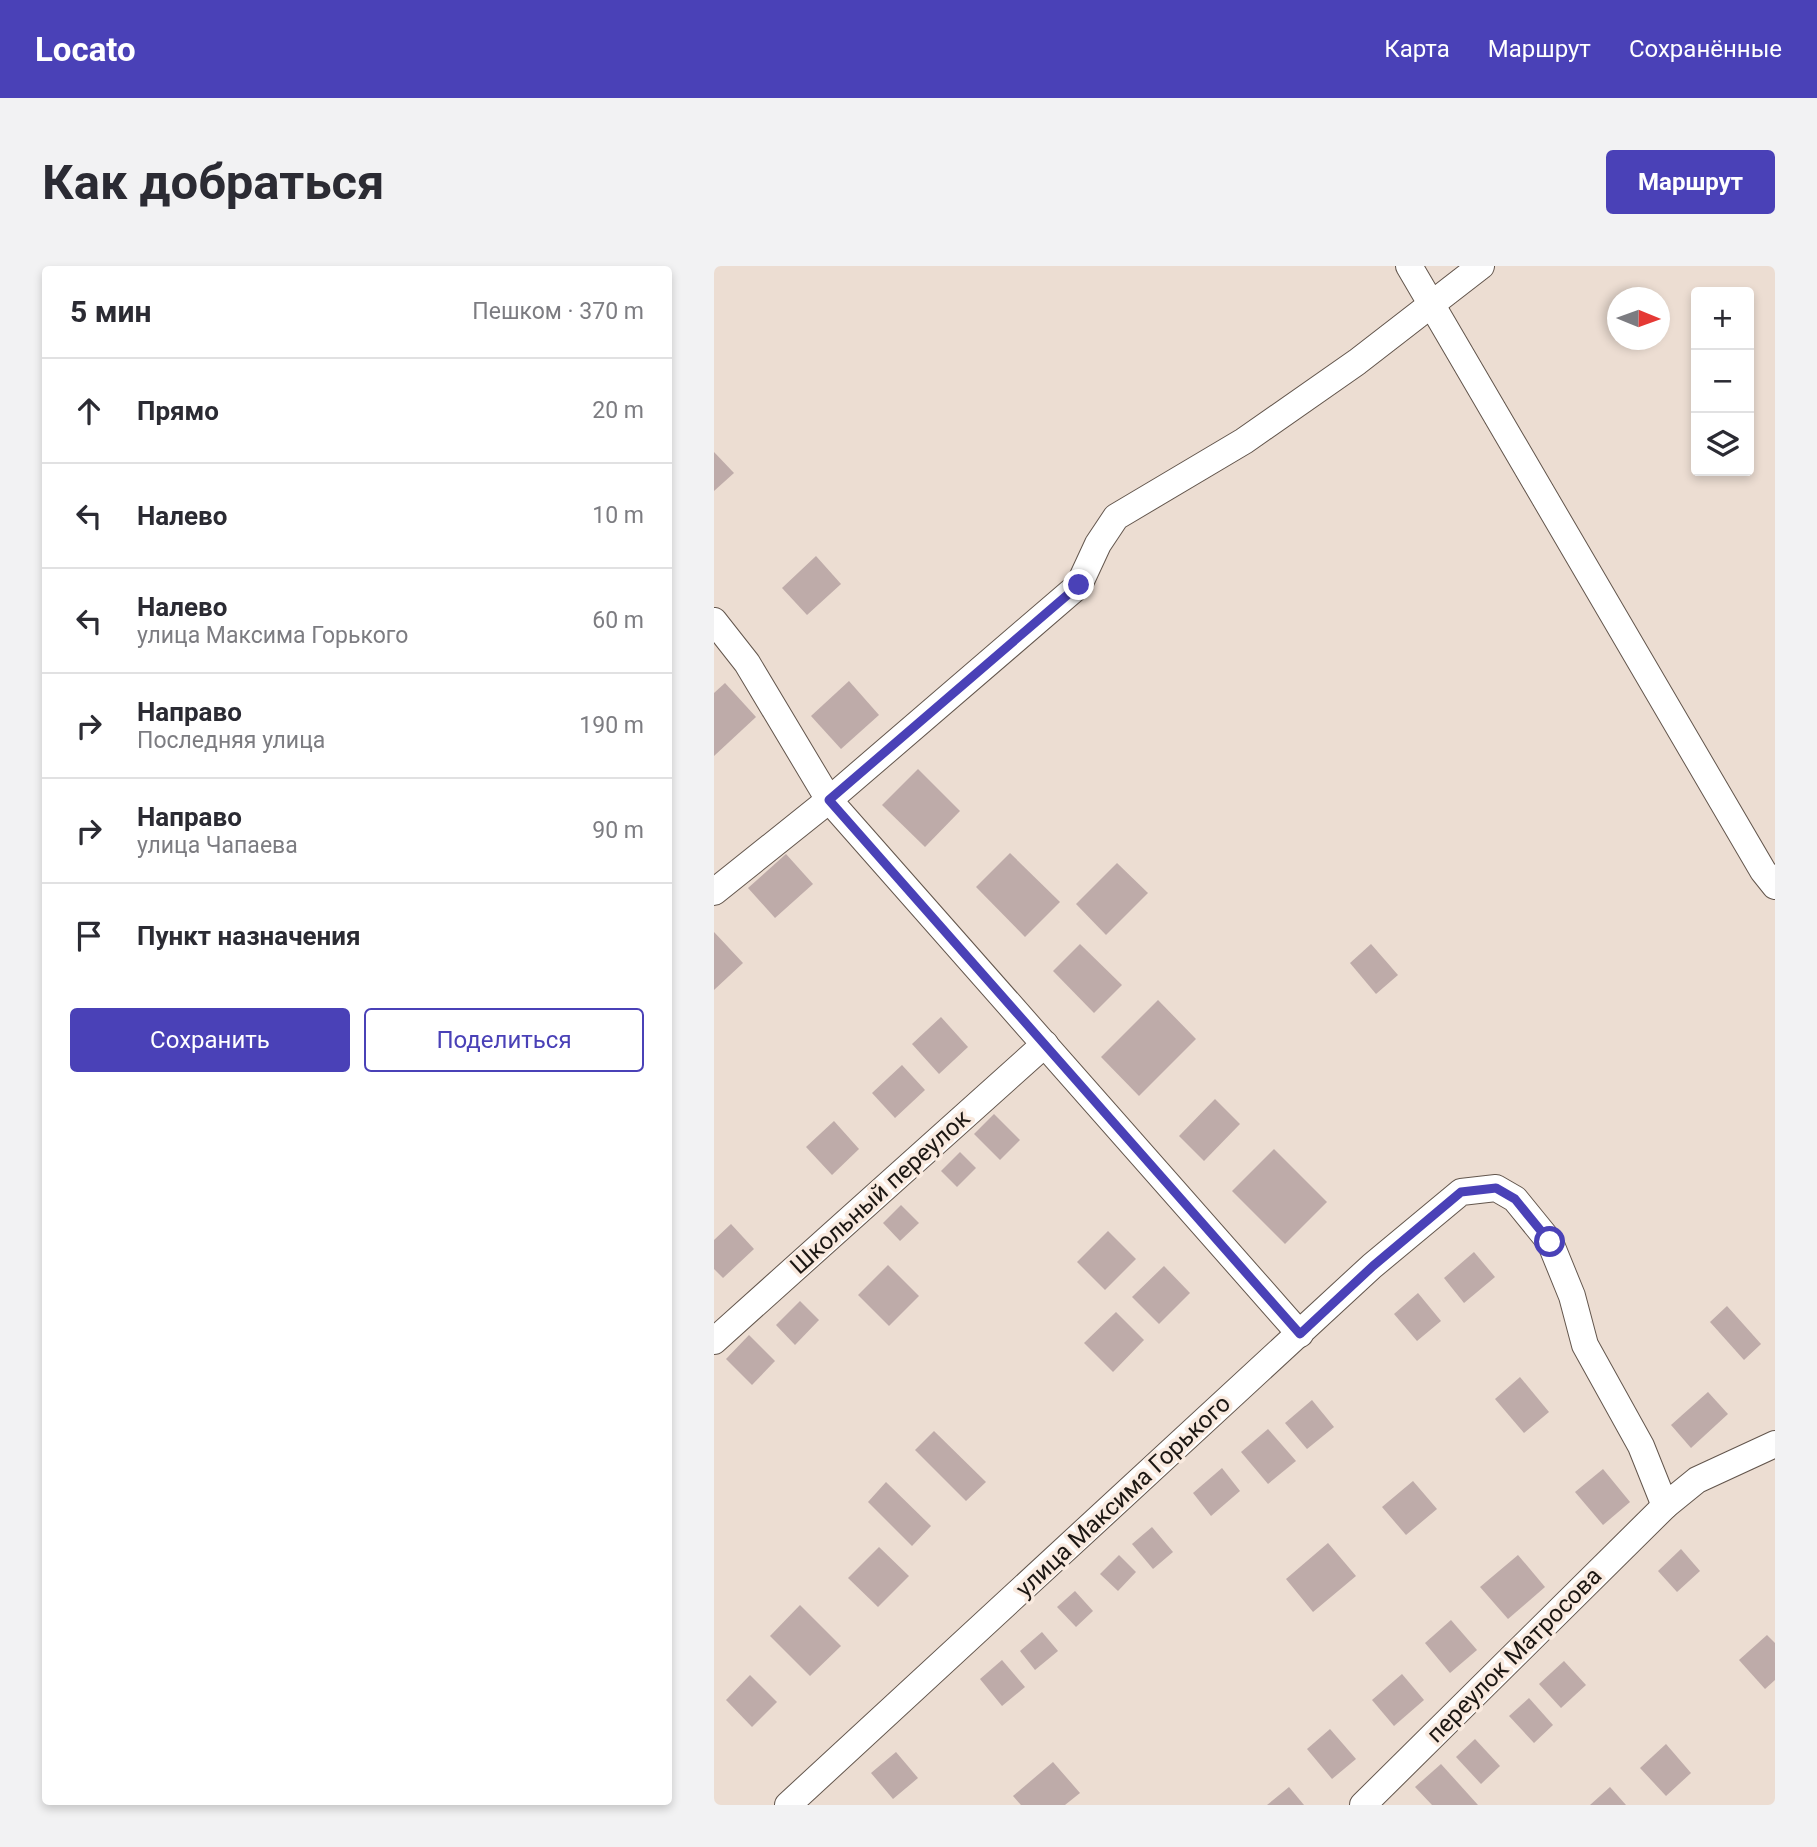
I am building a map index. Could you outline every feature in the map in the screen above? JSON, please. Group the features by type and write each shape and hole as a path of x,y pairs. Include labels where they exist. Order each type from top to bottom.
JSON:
{"street":[{"path":"1409,266 1430,306 1649,672 1763,871 1775,886"},
{"path":"714,892 829,800 1079,585 1098,544 1116,517 1244,441 1357,362 1481,266"},
{"path":"714,621 747,663 829,800 1300,1334"},
{"name":"Школьный переулок","path":"714,1341 1045,1044"},
{"name":"улица Максима Горького","path":"788,1805 1373,1266 1461,1192 1496,1188 1515,1199 1550,1242 1572,1296 1585,1345 1614,1391 1641,1446 1665,1506"},
{"name":"переулок Матросова","path":"1363,1805 1665,1506 1697,1480 1775,1444"}],"building":[{"path":"714,452 734,473 714,491"},
{"path":"816,556 841,584 807,615 782,588"},
{"path":"849,681 879,715 841,749 811,716"},
{"path":"725,683 756,717 714,756 714,693"},
{"path":"918,769 960,811 925,847 882,805"},
{"path":"1010,853 1060,902 1025,937 976,887"},
{"path":"786,854 813,884 775,918 748,888"},
{"path":"1117,863 1148,893 1106,935 1076,904"},
{"path":"714,932 743,963 714,990"},
{"path":"1080,944 1122,985 1094,1013 1053,971"},
{"path":"1371,944 1398,975 1376,994 1350,963"},
{"path":"1158,1000 1196,1039 1139,1096 1101,1057"},
{"path":"941,1017 968,1047 939,1074 912,1044"},
{"path":"902,1065 925,1090 895,1118 872,1093"},
{"path":"1215,1099 1240,1124 1204,1161 1179,1136"},
{"path":"994,1114 1020,1140 1000,1160 974,1134"},
{"path":"834,1121 859,1149 832,1175 806,1147"},
{"path":"1274,1149 1327,1202 1285,1244 1232,1191"},
{"path":"960,1152 976,1168 957,1187 941,1171"},
{"path":"901,1205 919,1223 900,1241 883,1223"},
{"path":"731,1224 754,1249 723,1278 714,1269 714,1240"},
{"path":"1108,1231 1136,1259 1105,1290 1077,1262"},
{"path":"1474,1252 1495,1277 1464,1303 1444,1278"},
{"path":"888,1265 919,1296 889,1326 858,1295"},
{"path":"1164,1266 1190,1293 1159,1324 1132,1297"},
{"path":"1418,1293 1441,1321 1417,1341 1394,1314"},
{"path":"800,1301 819,1320 795,1345 776,1325"},
{"path":"1727,1306 1761,1344 1744,1360 1710,1322"},
{"path":"1116,1312 1144,1340 1113,1372 1084,1343"},
{"path":"749,1335 775,1361 752,1385 726,1359"},
{"path":"1520,1377 1549,1412 1524,1433 1495,1399"},
{"path":"1708,1392 1728,1414 1691,1448 1671,1425"},
{"path":"1312,1400 1334,1427 1307,1449 1285,1423"},
{"path":"1268,1429 1296,1461 1268,1484 1241,1452"},
{"path":"934,1431 986,1482 966,1501 915,1450"},
{"path":"1222,1468 1240,1491 1211,1516 1193,1493"},
{"path":"1603,1469 1630,1502 1603,1525 1575,1492"},
{"path":"1413,1481 1437,1509 1406,1535 1382,1507"},
{"path":"886,1482 931,1526 912,1546 868,1502"},
{"path":"1152,1527 1173,1552 1153,1569 1132,1544"},
{"path":"1328,1543 1356,1576 1313,1612 1286,1579"},
{"path":"879,1547 909,1576 878,1607 848,1578"},
{"path":"1681,1549 1700,1571 1677,1592 1658,1571"},
{"path":"1119,1555 1136,1572 1118,1591 1100,1574"},
{"path":"1518,1555 1545,1587 1508,1619 1480,1587"},
{"path":"1075,1591 1093,1611 1076,1627 1057,1607"},
{"path":"800,1605 841,1646 810,1676 770,1636"},
{"path":"1451,1620 1477,1650 1450,1673 1425,1643"},
{"path":"1042,1632 1058,1651 1035,1670 1020,1651"},
{"path":"1767,1635 1775,1643 1775,1680 1765,1689 1739,1660"},
{"path":"1002,1660 1025,1687 1002,1706 980,1679"},
{"path":"1564,1661 1586,1685 1561,1708 1539,1684"},
{"path":"1402,1674 1424,1700 1394,1726 1372,1700"},
{"path":"750,1675 777,1702 752,1727 726,1700"},
{"path":"1529,1698 1553,1725 1534,1743 1509,1716"},
{"path":"1330,1729 1356,1759 1332,1779 1307,1749"},
{"path":"1475,1739 1500,1766 1481,1784 1456,1757"},
{"path":"1666,1744 1691,1773 1666,1796 1640,1768"},
{"path":"896,1752 918,1778 893,1799 871,1773"},
{"path":"1053,1762 1080,1793 1065,1805 1021,1805 1013,1796"},
{"path":"1441,1764 1478,1805 1432,1805 1415,1787"},
{"path":"1289,1787 1304,1805 1267,1805"},
{"path":"1610,1787 1626,1805 1590,1805"}],"route":[{"path":"1079,585 829,800 1300,1334 1373,1266 1461,1192 1496,1188 1515,1199 1550,1242"}]}
